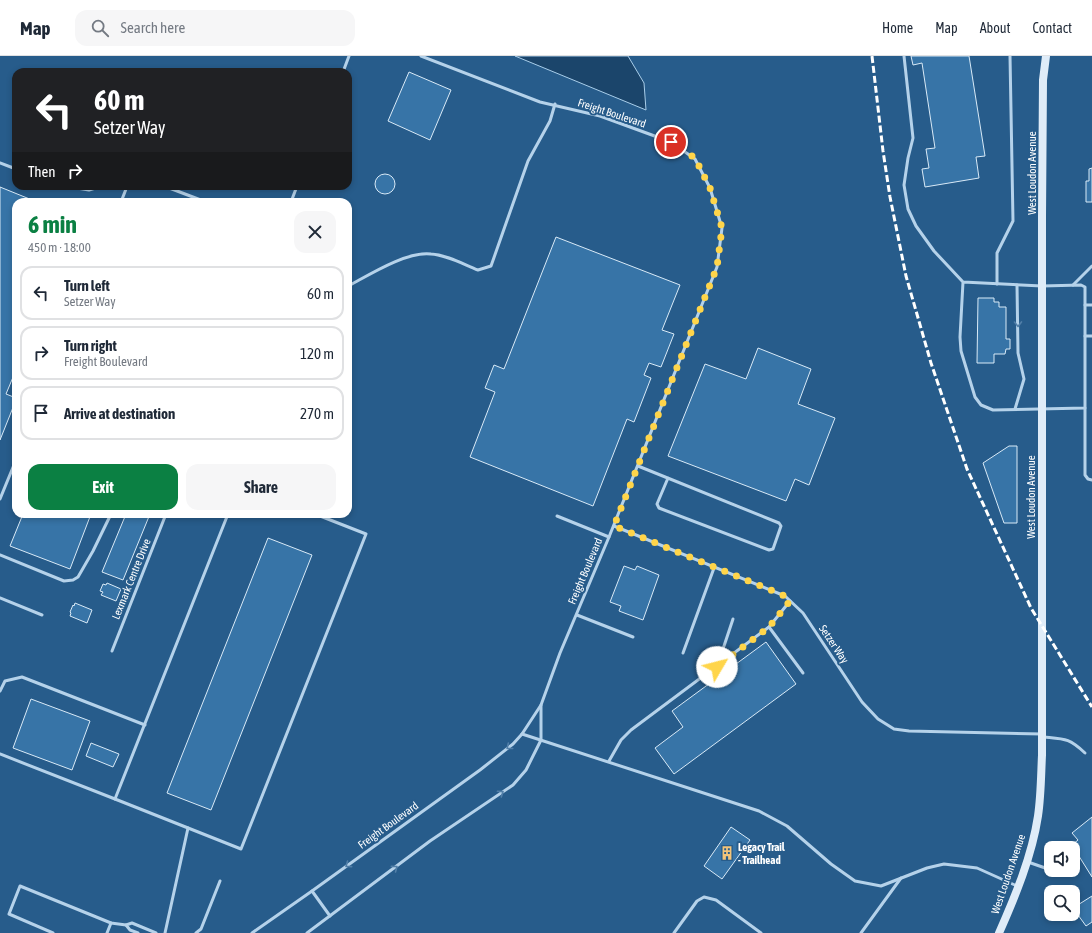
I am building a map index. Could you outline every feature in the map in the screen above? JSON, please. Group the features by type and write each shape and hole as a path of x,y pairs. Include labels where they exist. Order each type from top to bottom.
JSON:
{"main road":[{"name":"West Loudon Avenue","path":"999,932 1027,861 1036,828 1040,803 1042,735 1043,80 1046,56"}],"lane":[{"path":"344,68 349,56"},
{"name":"Freight Boulevard","path":"252,933 312,892 480,770 513,744 522,734 541,705 560,653 614,526 717,267 722,228 710,188 695,158 671,142 600,116 555,104 540,102 421,56"},
{"path":"904,56 913,138 904,185 908,209 916,226 934,251 963,282 1042,286 1081,284 1085,288 1085,475 1088,479 1092,480"},
{"path":"997,284 997,253 1013,221 1010,56"},
{"path":"352,284 382,267 408,257 431,254 452,259 478,270 491,266 528,160 550,121 555,104"},
{"path":"0,163 12,168"},
{"path":"174,190 196,198"},
{"path":"1073,285 1092,266"},
{"path":"963,282 960,337 961,351 975,397 981,405 993,410 1085,408"},
{"path":"1015,409 1024,379 1018,353 1017,285"},
{"path":"1085,305 1092,305"},
{"path":"1085,336 1092,336"},
{"path":"638,466 668,478 779,523 781,526 773,549 769,550 659,508 657,504 668,478"},
{"path":"0,499 12,470"},
{"path":"557,516 609,537"},
{"path":"0,555 64,581 73,580 78,577 109,518"},
{"name":"Lexmark Centre Drive","path":"112,651 164,518"},
{"path":"115,799 226,518"},
{"path":"0,754 241,850 366,534 325,518"},
{"name":"Setzer Way","path":"614,526 785,596 803,613 862,702 878,719 894,729 908,731 1042,735 1066,739 1074,743 1085,752"},
{"path":"683,653 714,568"},
{"path":"0,598 42,615"},
{"path":"609,761 621,740 631,730 769,627 790,601"},
{"path":"577,615 634,637"},
{"path":"717,667 733,619"},
{"path":"769,627 803,673"},
{"path":"0,691 5,681 22,677 145,725"},
{"name":"Freight Boulevard","path":"307,933 430,841 513,785 526,770 541,740 541,705"},
{"path":"522,734 759,810 787,826 831,864 856,881 881,886 927,868 944,864 977,868 1017,886"},
{"path":"165,933 188,828"},
{"path":"1027,861 1044,867"},
{"path":"861,933 901,878"},
{"path":"196,933 201,929 220,881"},
{"path":"53,933 9,914 20,886 111,923 126,925 132,923 156,933"},
{"path":"312,892 330,916"},
{"path":"674,933 697,902 704,897 716,900 761,933"},
{"path":"106,933 111,923"},
{"path":"126,925 130,930 138,933"}],"water":[{"path":"515,56 628,56 644,83 646,110"}],"building":[{"path":"911,56 969,56 985,156 976,157 979,178 925,187 922,169 929,168 926,149 935,148 922,63 913,65"},
{"path":"409,72 451,90 430,140 388,121"},
{"path":"1092,168 1092,202 1086,202 1086,181 1089,181 1089,169"},
{"path":"385,174 392,177 395,184 392,191 385,194 378,191 375,184 378,177"},
{"path":"0,187 27,198 12,198 12,380 6,394 12,396 12,410 0,440"},
{"path":"556,237 680,285 662,330 674,334 661,367 649,363 644,375 651,378 634,422 627,419 593,506 470,457 495,392 485,388 494,365 504,369"},
{"path":"978,298 994,298 994,302 999,302 999,307 1006,307 1006,339 1010,339 1010,349 1006,349 1005,354 994,354 994,363 977,363"},
{"path":"758,348 811,369 798,404 835,418 809,485 795,479 786,501 668,456 705,364 746,379"},
{"path":"1009,446 1017,446 1017,523 1004,523 983,463"},
{"path":"21,518 89,518 70,569 10,546"},
{"path":"124,518 148,518 123,580 102,572"},
{"path":"268,538 312,555 211,810 167,793"},
{"path":"624,566 635,570 637,566 659,575 643,620 619,611 621,606 610,602"},
{"path":"107,583 121,589 116,601 101,595 103,592 100,591 103,584 106,585"},
{"path":"75,603 92,610 87,623 70,616 70,612"},
{"path":"766,642 796,684 674,774 655,748 683,727 672,711"},
{"path":"31,699 90,721 72,770 13,748"},
{"path":"91,743 119,754 113,767 86,756"},
{"path":"1092,817 1092,877 1080,858 1080,841 1077,841 1078,840 1072,833"},
{"name":"Legacy Trail - Trailhead","path":"731,827 750,840 722,879 704,866"},
{"path":"1092,896 1092,922 1086,926 1080,918 1080,904"}],"railway":[{"path":"872,56 890,197 906,276 931,363 967,469 1031,608 1092,707"}],"place":[{"name":"Legacy Trail - Trailhead","path":"727,853"}],"route":[{"path":"671,142 695,158 710,188 722,228 717,267 614,526 785,596 790,601 769,627 717,667"}]}
